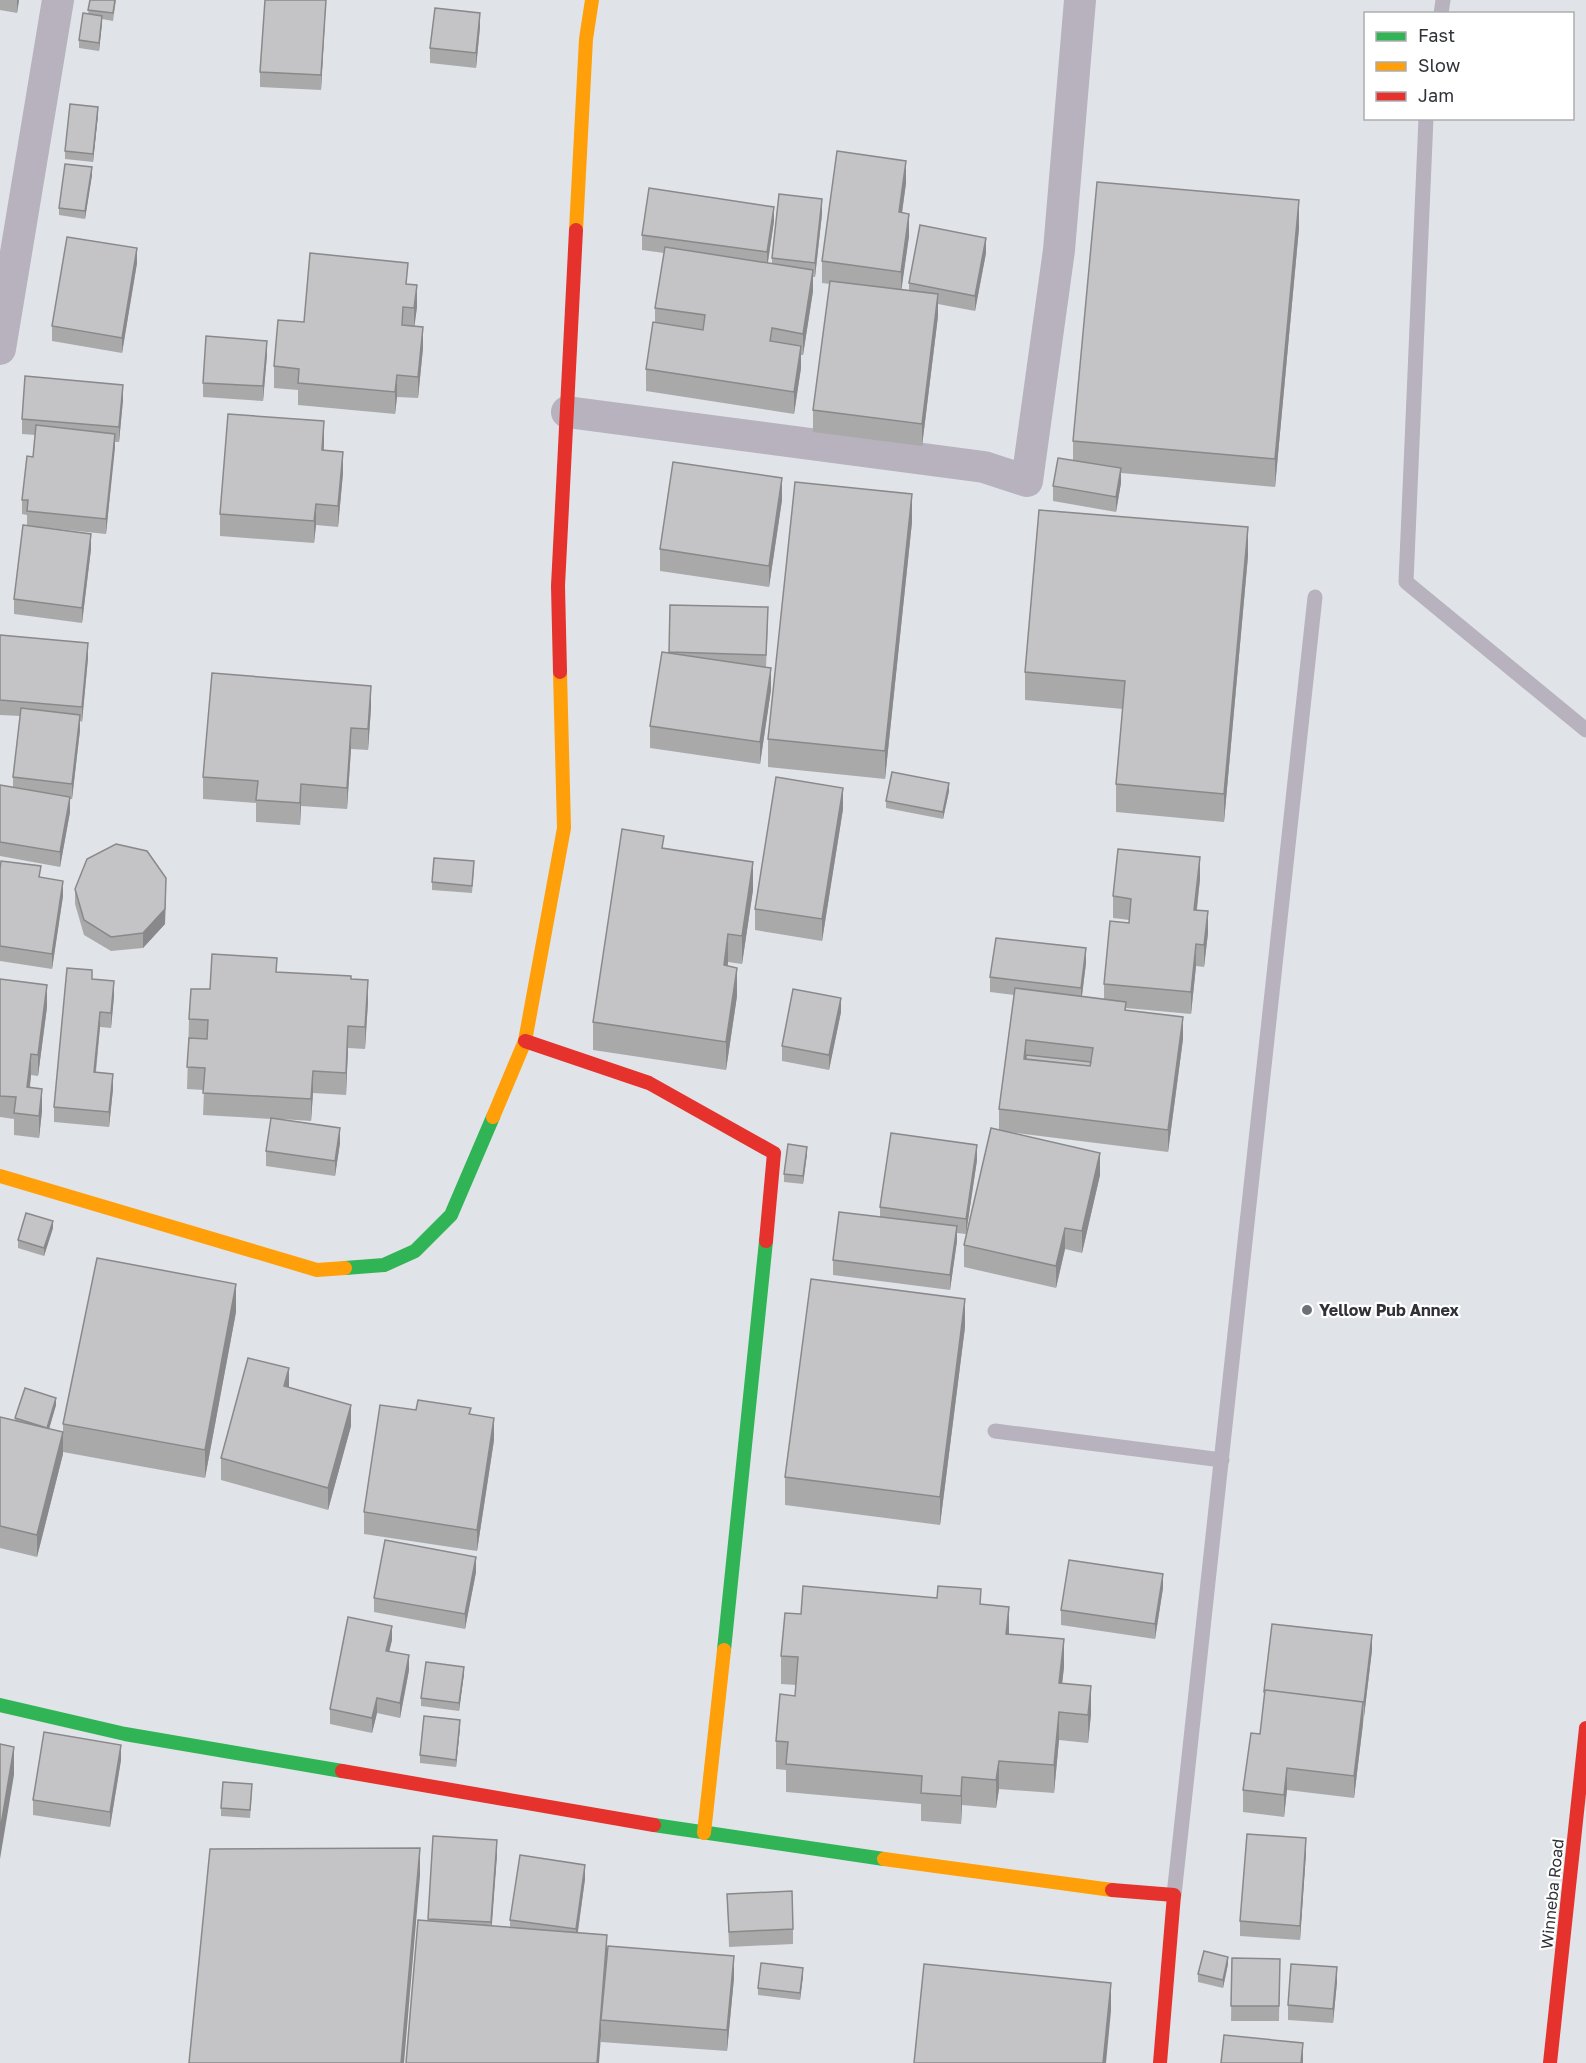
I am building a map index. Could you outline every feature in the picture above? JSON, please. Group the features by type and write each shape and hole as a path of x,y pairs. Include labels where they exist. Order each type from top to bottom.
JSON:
{"main road":[{"path":"0,1176 317,1270 384,1265 415,1251 451,1215 525,1041 564,828 558,586 586,51 592,0"},
{"path":"525,1041 649,1083 774,1153 744,1475 704,1833"},
{"path":"0,1705 125,1734 704,1833 1092,1888 1174,1895 1160,2063"},
{"name":"Winneba Road","path":"1550,2063 1586,1728"}],"street":[{"path":"0,349 58,0"},
{"path":"567,412 984,467 1027,482 1059,250 1080,0"}],"lane":[{"path":"1426,120 1407,582 1586,730"},
{"path":"1174,1895 1315,597"},
{"path":"995,1431 1221,1460"}],"building":[{"path":"90,0 115,0 113,13 88,10"},
{"path":"265,0 326,0 321,75 260,72"},
{"path":"435,8 480,13 476,53 430,48"},
{"path":"83,13 102,16 99,43 79,40"},
{"path":"70,104 98,107 93,154 65,151"},
{"path":"837,151 906,161 899,212 909,214 901,272 822,261"},
{"path":"65,164 92,167 85,211 59,208"},
{"path":"1097,182 1299,200 1275,459 1073,441"},
{"path":"649,188 774,207 767,252 642,235"},
{"path":"779,194 822,199 815,263 772,258"},
{"path":"920,225 986,238 975,296 909,283"},
{"path":"67,237 137,248 122,338 52,326"},
{"path":"665,247 813,270 803,334 772,328 770,341 801,346 794,392 646,369 653,322 703,330 705,315 655,308"},
{"path":"310,253 408,263 406,284 417,285 414,308 403,307 402,325 423,327 418,377 397,375 395,392 298,383 299,369 274,366 278,320 304,322"},
{"path":"830,281 938,294 922,424 813,410"},
{"path":"206,336 267,341 263,386 203,383"},
{"path":"25,376 123,385 119,427 22,419"},
{"path":"228,414 324,421 322,450 343,452 338,506 316,504 314,521 220,514"},
{"path":"36,425 115,434 106,519 27,511 28,500 22,500 27,456 33,457"},
{"path":"1058,458 1121,468 1116,497 1053,486"},
{"path":"673,462 782,478 769,566 660,549"},
{"path":"795,482 912,494 885,751 768,739"},
{"path":"1039,510 1248,527 1224,794 1116,784 1125,681 1025,672"},
{"path":"23,525 91,534 82,608 14,599"},
{"path":"670,605 768,607 766,655 669,652"},
{"path":"0,635 88,643 82,707 0,700"},
{"path":"662,652 771,668 760,742 650,726"},
{"path":"212,673 371,686 368,729 351,728 347,788 301,784 300,803 256,800 258,781 203,777"},
{"path":"21,708 80,715 72,784 13,777"},
{"path":"892,772 949,783 943,812 886,801"},
{"path":"776,777 843,788 822,919 755,909"},
{"path":"0,785 70,797 60,852 0,842"},
{"path":"622,829 664,836 662,848 753,862 742,936 728,934 724,965 737,968 726,1042 593,1022"},
{"path":"116,844 147,851 166,878 165,909 143,933 111,937 84,920 75,889 87,859"},
{"path":"1118,849 1200,857 1194,910 1208,911 1204,945 1196,944 1191,992 1104,984 1110,921 1129,923 1131,899 1113,896"},
{"path":"434,858 474,861 472,886 432,882"},
{"path":"1,861 41,866 39,877 63,881 52,954 0,946"},
{"path":"996,938 1086,948 1081,988 990,977"},
{"path":"212,954 277,958 276,972 351,976 351,979 368,980 365,1027 348,1026 346,1073 313,1071 311,1099 203,1093 205,1068 187,1067 189,1038 207,1039 208,1020 189,1019 191,989 210,989"},
{"path":"67,968 92,970 92,979 114,981 111,1013 100,1012 94,1072 113,1074 109,1112 54,1107"},
{"path":"0,979 47,985 38,1055 31,1054 27,1087 42,1089 39,1116 14,1113 16,1097 0,1096"},
{"path":"1015,988 1126,1002 1125,1010 1183,1017 1168,1130 999,1109","holes":["1026,1040 1093,1048 1090,1066 1024,1059"]},
{"path":"793,989 841,998 829,1055 782,1046"},
{"path":"1026,1055 1091,1062 1090,1066 1026,1059"},
{"path":"271,1118 340,1128 335,1161 266,1151"},
{"path":"991,1128 1100,1153 1082,1231 1065,1228 1056,1266 964,1245"},
{"path":"891,1133 977,1145 966,1219 880,1207"},
{"path":"788,1144 807,1147 803,1176 784,1174"},
{"path":"839,1212 957,1226 950,1275 833,1260"},
{"path":"26,1213 53,1221 44,1248 18,1240"},
{"path":"97,1258 236,1284 205,1450 63,1424"},
{"path":"811,1279 965,1299 940,1497 785,1477"},
{"path":"248,1358 289,1368 284,1386 351,1405 328,1488 221,1458"},
{"path":"25,1388 56,1398 47,1428 15,1418"},
{"path":"418,1400 471,1408 469,1414 494,1418 477,1530 364,1512 380,1405 416,1410"},
{"path":"0,1417 63,1432 37,1535 0,1526"},
{"path":"385,1540 476,1557 465,1614 374,1598"},
{"path":"1069,1560 1163,1574 1155,1624 1061,1610"},
{"path":"803,1586 937,1598 938,1586 981,1589 980,1604 1009,1607 1006,1634 1064,1639 1059,1683 1091,1686 1088,1715 1059,1712 1054,1765 999,1761 996,1780 962,1777 961,1796 921,1793 922,1776 786,1764 788,1742 776,1741 780,1694 795,1696 798,1657 781,1656 785,1613 801,1614"},
{"path":"348,1617 392,1626 386,1651 409,1655 400,1703 377,1698 372,1718 330,1709"},
{"path":"1272,1624 1372,1635 1364,1702 1264,1691"},
{"path":"426,1662 464,1667 459,1703 421,1698"},
{"path":"1265,1690 1363,1702 1354,1776 1287,1768 1284,1795 1243,1790 1251,1733 1260,1734"},
{"path":"424,1716 460,1720 456,1760 420,1755"},
{"path":"44,1732 121,1745 110,1812 33,1800"},
{"path":"0,1744 14,1747 0,1831"},
{"path":"223,1782 252,1784 250,1810 221,1808"},
{"path":"1247,1834 1306,1838 1300,1926 1240,1921"},
{"path":"433,1836 497,1840 491,1922 428,1919"},
{"path":"420,1848 401,2063 189,2063 210,1849"},
{"path":"520,1855 585,1865 576,1929 510,1920"},
{"path":"792,1891 793,1929 729,1932 727,1894"},
{"path":"418,1920 607,1935 597,2063 406,2063"},
{"path":"608,1946 734,1956 727,2030 601,2020"},
{"path":"1204,1951 1228,1957 1223,1980 1198,1974"},
{"path":"1232,1958 1280,1959 1279,2006 1231,2006"},
{"path":"761,1963 803,1968 800,1993 758,1988"},
{"path":"924,1964 1111,1983 1103,2063 914,2063"},
{"path":"1291,1964 1337,1967 1333,2009 1288,2005"},
{"path":"1224,2035 1303,2043 1301,2063 1221,2063"}],"traffic: fast":[{"path":"345,1268 384,1265 415,1251 451,1215 493,1117"},
{"path":"724,1650 766,1241"},
{"path":"0,1705 125,1734 342,1771"},
{"path":"654,1825 884,1859"}],"traffic: slow":[{"path":"576,230 586,39 592,0"},
{"path":"493,1117 525,1041 564,828 560,672"},
{"path":"0,1176 317,1270 345,1268"},
{"path":"704,1833 724,1650"},
{"path":"884,1859 1112,1890"}],"traffic: jam":[{"path":"560,672 558,586 576,230"},
{"path":"525,1041 649,1083 774,1153 766,1241"},
{"path":"1550,2063 1586,1728"},
{"path":"342,1771 654,1825"},
{"path":"1112,1890 1174,1895 1160,2063"}],"place":[{"name":"Yellow Pub Annex","path":"1307,1310"}]}
